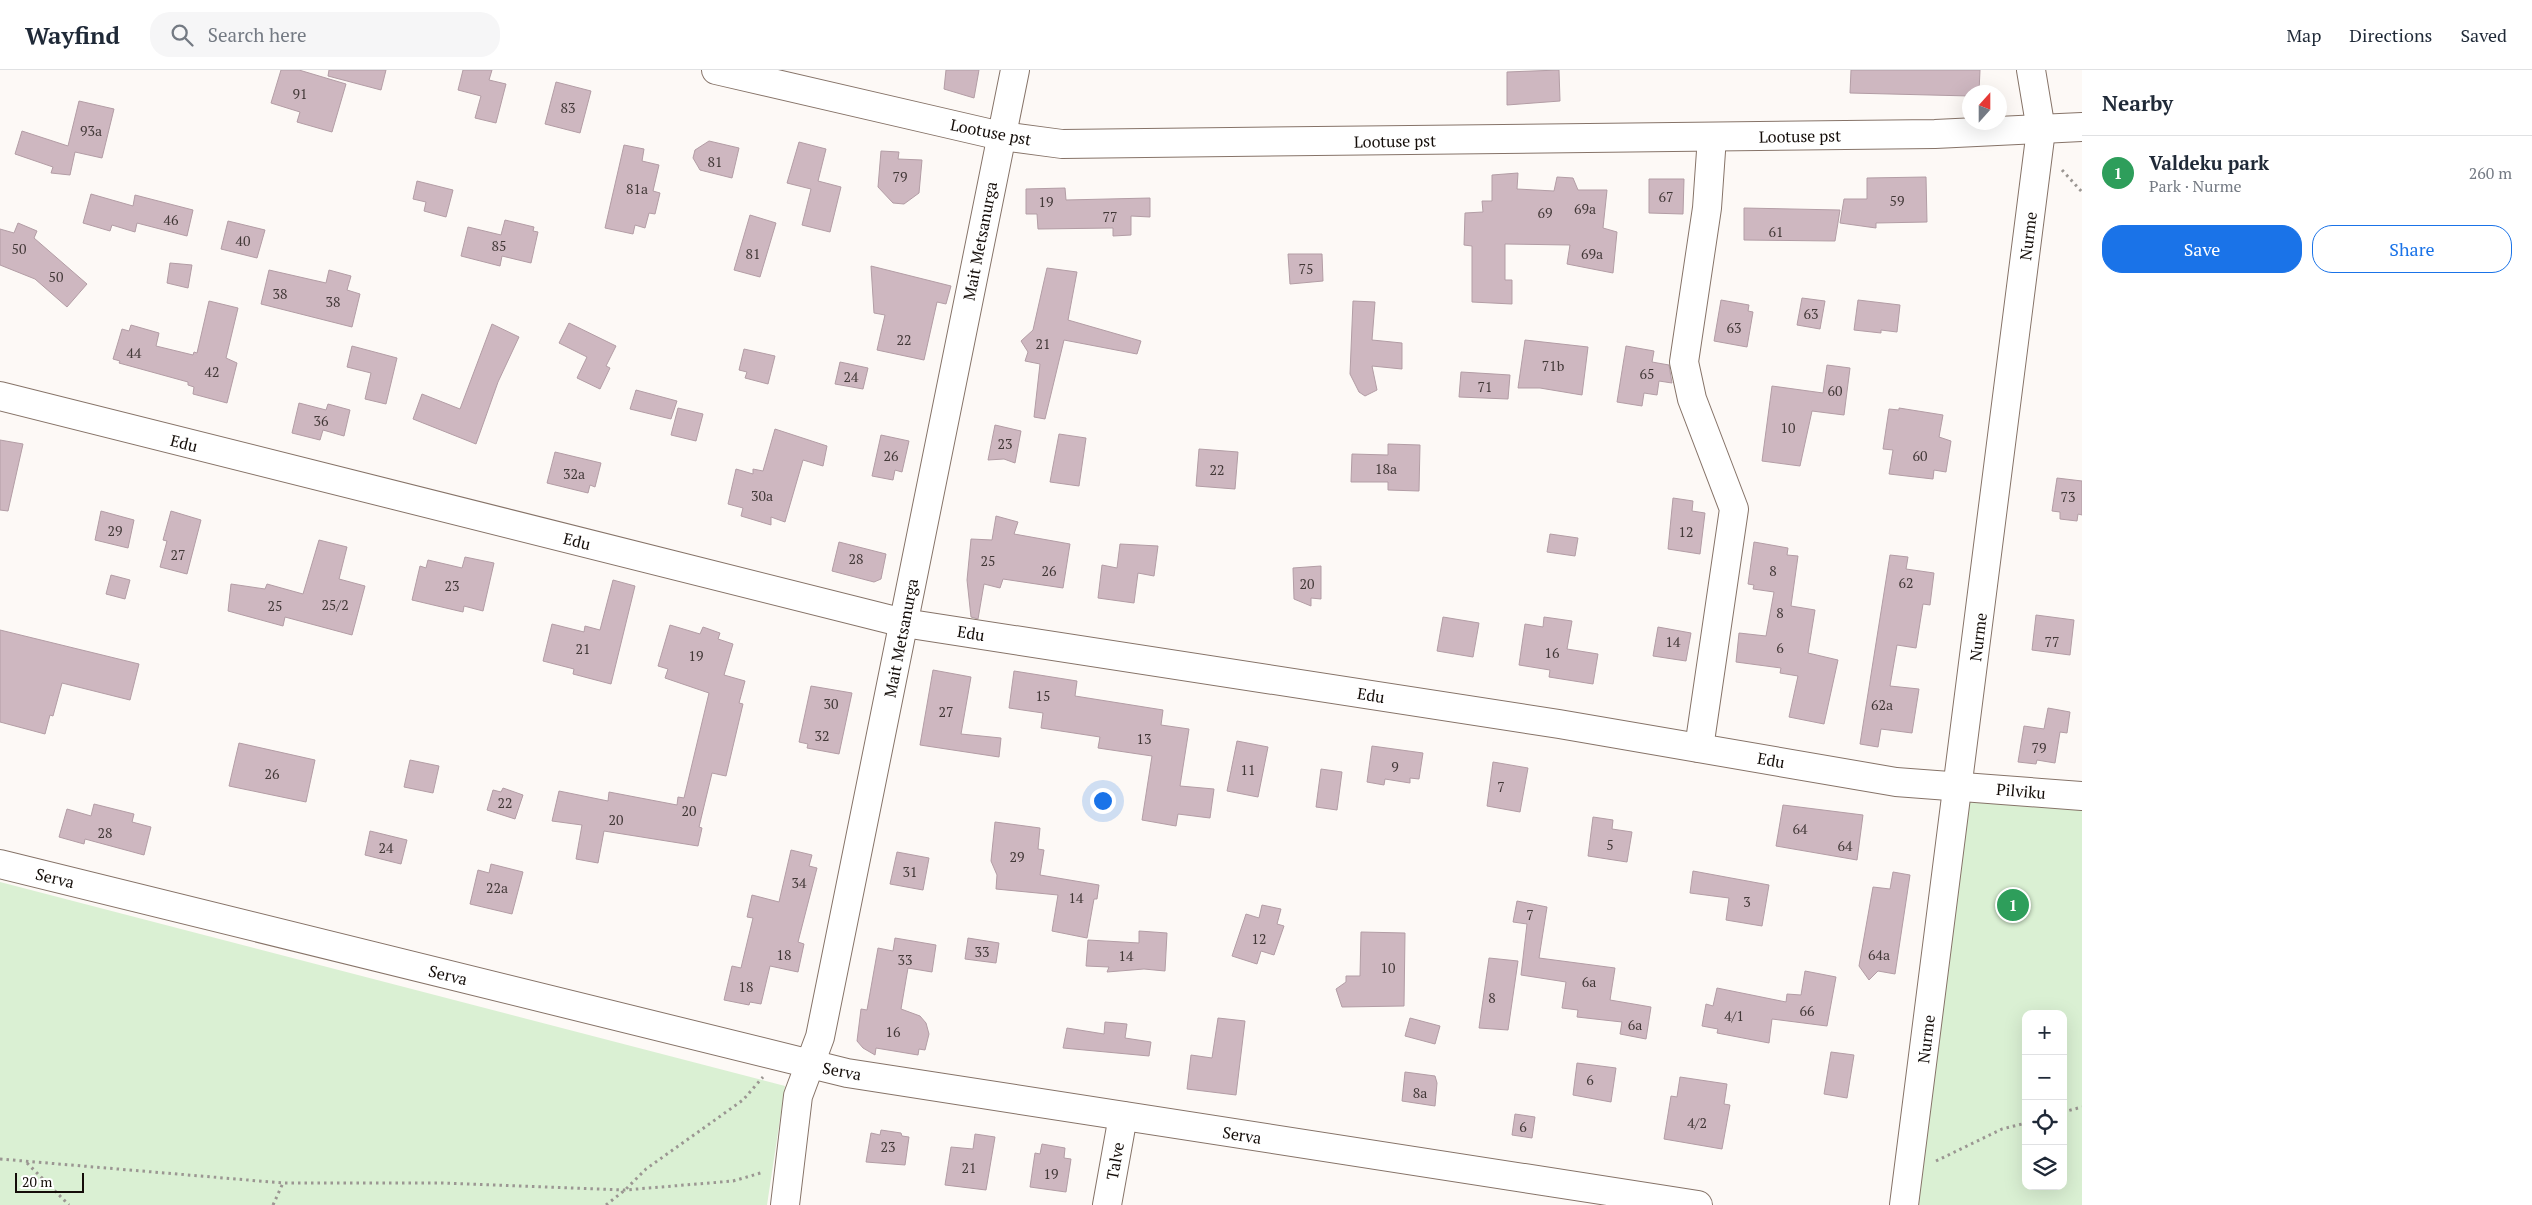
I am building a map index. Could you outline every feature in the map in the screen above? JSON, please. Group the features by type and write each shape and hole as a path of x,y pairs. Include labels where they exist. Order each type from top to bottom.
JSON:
{"street":[{"name":"Lootuse pst","path":"716,70 1001,136 1062,144 1712,137 2041,130 2082,127"},
{"name":"Mait Metsanurga","path":"785,1205 798,1096 820,1037 1015,70"},
{"name":"Nurme","path":"1904,1205 2041,130 2032,70"},
{"path":"1699,748 1734,509 1692,399 1684,362 1707,208 1712,137"},
{"name":"Edu","path":"0,396 904,623 1699,748 1896,782 1959,785"},
{"name":"Pilviku","path":"1959,785 2082,796"},
{"name":"Serva","path":"0,864 810,1065 857,1075 1123,1116 1577,1196 1698,1205"},
{"name":"Talve","path":"1107,1205 1123,1116"}],"path":[{"path":"606,1205 625,1190 646,1169 743,1100 779,1057"},
{"path":"2067,1111 2082,1107"},
{"path":"1908,1175 2002,1129 2022,1124"},
{"path":"0,1159 283,1183 442,1183 625,1190 733,1181 791,1164"},
{"path":"27,1162 69,1205"},
{"path":"273,1205 283,1183"}],"green space":[{"path":"1959,785 2082,796 2082,1205 1904,1205"},
{"path":"0,882 785,1086 767,1205 0,1205"}],"building":[{"path":"281,70 299,70 346,84 332,132 297,122 300,112 271,103"},
{"path":"329,70 386,70 381,90 328,76"},
{"path":"463,70 492,70 489,80 506,84 496,123 475,118 481,96 458,90"},
{"path":"946,70 979,70 974,98 944,89"},
{"path":"1559,70 1560,101 1507,105 1507,72"},
{"path":"1851,70 1980,70 1979,85 1962,85 1962,96 1850,93"},
{"path":"556,82 591,91 580,133 545,124"},
{"path":"79,101 114,109 102,158 75,152 70,175 51,173 53,167 15,154 22,131 68,146"},
{"path":"709,141 739,148 732,178 700,170 693,158 695,150"},
{"path":"799,142 826,149 818,181 841,187 830,232 802,225 811,189 787,183"},
{"path":"624,145 644,149 642,161 659,165 653,191 660,193 655,214 649,213 645,228 635,225 633,234 605,228"},
{"path":"881,151 899,152 898,159 922,160 919,193 904,204 893,203 878,187"},
{"path":"1518,173 1517,189 1554,191 1557,177 1573,178 1578,190 1607,190 1603,228 1617,232 1613,273 1567,264 1570,245 1505,244 1505,280 1512,280 1512,304 1472,302 1472,246 1464,245 1465,213 1483,212 1482,201 1492,201 1492,175"},
{"path":"1926,177 1927,222 1876,223 1876,228 1840,223 1844,199 1867,199 1867,178"},
{"path":"1649,179 1684,179 1683,214 1649,213"},
{"path":"417,181 453,190 446,217 424,211 426,202 413,199"},
{"path":"1065,188 1066,200 1150,198 1150,217 1131,216 1131,235 1113,236 1113,228 1038,229 1037,214 1026,214 1026,189"},
{"path":"91,194 133,206 135,195 193,210 187,236 137,223 135,232 112,225 110,231 83,223"},
{"path":"1744,208 1840,210 1835,241 1744,240"},
{"path":"750,215 776,223 760,277 734,270"},
{"path":"505,220 534,227 533,231 538,232 531,263 502,256 500,266 461,256 468,227 501,235"},
{"path":"228,221 265,230 257,258 221,249"},
{"path":"18,223 37,231 34,238 87,284 67,307 35,279 0,265 0,229 14,233"},
{"path":"1288,254 1322,254 1323,281 1290,284"},
{"path":"170,263 192,265 188,288 167,283"},
{"path":"871,266 951,286 946,304 937,302 924,360 877,350 885,315 874,313"},
{"path":"1047,268 1077,272 1068,320 1141,341 1137,354 1064,340 1045,419 1034,417 1040,364 1025,361 1028,352 1021,341 1033,330"},
{"path":"269,270 326,283 329,270 351,276 347,290 360,294 352,327 261,304"},
{"path":"1802,298 1825,301 1820,329 1797,325"},
{"path":"1721,300 1749,305 1748,311 1753,312 1747,347 1714,341"},
{"path":"1858,300 1900,305 1897,332 1881,330 1881,333 1854,330"},
{"path":"209,301 238,308 226,358 237,363 227,403 193,394 194,387 188,385 188,382 119,363 120,361 113,359 122,329 129,331 131,325 159,333 156,346 193,355 194,352 197,353"},
{"path":"1353,301 1375,302 1372,340 1402,343 1402,369 1372,366 1377,390 1365,396 1359,392 1350,374"},
{"path":"569,323 616,346 606,366 610,368 600,389 577,378 587,357 559,343"},
{"path":"492,324 519,337 498,382 476,444 413,419 422,394 460,409"},
{"path":"1525,340 1588,347 1582,395 1540,388 1518,388"},
{"path":"352,346 397,358 386,404 365,399 371,373 347,367"},
{"path":"1626,346 1654,351 1652,362 1669,365 1672,383 1659,381 1657,395 1644,393 1642,406 1617,402"},
{"path":"744,349 775,356 768,384 745,378 747,372 739,370"},
{"path":"840,362 868,368 863,389 835,384"},
{"path":"1827,365 1850,368 1844,415 1812,411 1800,466 1762,461 1772,386 1823,393"},
{"path":"1461,372 1510,375 1508,399 1459,397"},
{"path":"636,390 677,401 671,419 630,409"},
{"path":"299,403 326,410 328,404 350,410 344,436 323,430 320,440 292,433"},
{"path":"678,408 703,414 696,441 671,435"},
{"path":"1899,408 1943,415 1939,437 1951,441 1946,472 1934,470 1933,479 1889,474 1893,450 1883,449 1889,409 1899,410"},
{"path":"995,425 1021,431 1015,463 1004,459 988,460"},
{"path":"775,429 827,446 823,466 803,460 785,522 771,517 771,525 741,516 743,508 728,504 736,469 753,474 753,469 763,471"},
{"path":"1059,434 1086,438 1079,486 1050,482"},
{"path":"881,435 909,441 902,472 895,470 893,480 872,476"},
{"path":"0,440 23,444 8,511 0,510"},
{"path":"1388,444 1420,445 1419,491 1388,490 1388,482 1351,482 1352,454 1388,455"},
{"path":"1199,449 1238,452 1235,489 1196,486"},
{"path":"555,452 601,463 595,487 590,485 588,493 547,483"},
{"path":"2057,478 2082,481 2082,515 2078,514 2077,521 2060,519 2060,512 2052,511"},
{"path":"1673,498 1693,501 1692,511 1705,513 1700,554 1668,549"},
{"path":"101,511 134,520 128,548 95,540"},
{"path":"171,511 201,520 187,574 160,567 167,541 163,540"},
{"path":"996,516 1018,522 1014,534 1070,544 1063,588 1003,579 1000,588 984,584 978,619 971,617 967,580 971,539 992,540"},
{"path":"1550,534 1578,538 1575,556 1547,552"},
{"path":"319,540 347,547 339,579 365,586 352,635 285,617 283,626 228,611 231,584 265,589 267,584 303,594"},
{"path":"839,542 886,554 881,579 874,582 832,571"},
{"path":"1754,542 1788,548 1787,555 1798,556 1791,606 1815,610 1808,653 1838,660 1824,724 1789,717 1798,676 1780,673 1781,668 1736,662 1739,633 1766,636 1774,592 1753,589 1754,585 1748,584"},
{"path":"1120,544 1158,546 1154,576 1138,573 1134,603 1098,598 1102,565 1117,568"},
{"path":"1890,555 1908,557 1906,569 1934,573 1930,605 1923,604 1916,648 1897,645 1890,686 1919,689 1912,733 1881,729 1878,747 1860,744"},
{"path":"465,557 494,563 483,611 464,606 463,612 412,600 420,566 426,568 428,560 462,568"},
{"path":"1321,566 1321,599 1311,598 1311,606 1294,599 1293,568"},
{"path":"111,575 130,580 125,599 106,594"},
{"path":"613,580 635,586 611,684 573,674 574,669 543,661 552,624 584,632 585,626 600,630"},
{"path":"2036,615 2074,620 2070,655 2032,650"},
{"path":"1443,617 1479,623 1473,657 1437,651"},
{"path":"1544,617 1572,621 1567,649 1598,654 1593,684 1549,677 1550,670 1519,665 1525,624 1543,627"},
{"path":"670,625 700,634 703,627 720,633 718,639 733,644 724,675 745,681 739,703 743,704 726,776 712,773 699,827 702,828 698,846 604,831 598,863 576,859 582,825 552,821 559,791 608,801 609,792 677,805 678,797 684,798 709,693 665,678 668,669 658,666"},
{"path":"1658,627 1691,633 1686,661 1653,656"},
{"path":"0,630 139,664 130,700 62,683 53,716 50,715 45,734 0,722"},
{"path":"933,670 971,677 961,734 1001,738 999,757 920,745"},
{"path":"1014,671 1077,681 1075,696 1163,710 1161,725 1189,729 1180,786 1214,789 1210,818 1178,814 1176,826 1142,820 1152,756 1098,748 1100,737 1041,728 1043,713 1009,708"},
{"path":"811,686 852,693 839,754 807,748 808,744 799,742"},
{"path":"2048,708 2070,712 2067,733 2060,732 2055,763 2037,760 2036,764 2018,762 2024,726 2044,729"},
{"path":"1237,741 1268,747 1258,797 1227,791"},
{"path":"239,743 315,760 306,802 229,786"},
{"path":"1372,746 1423,753 1419,779 1410,778 1410,783 1385,779 1384,785 1367,782"},
{"path":"410,760 439,766 433,793 404,787"},
{"path":"1493,762 1528,768 1520,812 1487,806"},
{"path":"1321,769 1342,772 1337,810 1316,807"},
{"path":"503,788 523,795 515,819 487,810 493,790 501,792"},
{"path":"94,804 134,814 132,822 151,827 144,855 85,839 84,844 59,837 67,809 91,816"},
{"path":"1783,805 1863,815 1857,860 1776,846"},
{"path":"1593,817 1613,820 1612,829 1632,832 1627,862 1588,856"},
{"path":"995,822 1040,828 1038,849 1044,850 1040,875 1099,885 1097,899 1094,899 1087,938 1052,931 1058,895 996,889 997,875 991,861"},
{"path":"370,831 407,840 401,864 365,855"},
{"path":"791,850 812,855 809,866 817,868 798,942 804,944 798,972 770,966 761,1004 750,1002 749,1005 724,1000 732,966 741,968 753,918 747,917 752,895 779,902"},
{"path":"897,852 929,858 923,890 890,884"},
{"path":"491,864 523,872 512,914 470,904 478,870 489,873"},
{"path":"1693,871 1769,885 1762,926 1726,920 1729,898 1690,893"},
{"path":"1893,872 1910,875 1895,974 1878,971 1869,980 1859,966 1873,887 1890,889"},
{"path":"1517,901 1547,907 1539,958 1615,968 1610,1000 1651,1007 1646,1039 1620,1034 1622,1022 1577,1017 1578,1010 1562,1008 1566,982 1521,975 1527,924 1513,922"},
{"path":"1262,905 1281,909 1277,924 1284,926 1274,955 1261,951 1257,964 1232,956 1246,914 1259,918"},
{"path":"1139,931 1167,933 1165,971 1144,969 1107,972 1109,967 1086,966 1088,940 1139,943"},
{"path":"1361,932 1405,933 1404,1006 1342,1007 1336,989 1346,982 1346,976 1360,976"},
{"path":"895,938 936,945 932,972 908,968 901,1009 920,1016 926,1023 929,1034 925,1050 919,1049 918,1055 876,1048 875,1055 863,1048 857,1041 861,1009 867,1010 878,948 893,951"},
{"path":"968,938 999,943 996,963 965,959"},
{"path":"1489,958 1518,961 1508,1030 1479,1028"},
{"path":"1805,971 1836,977 1827,1026 1772,1019 1769,1043 1717,1033 1718,1029 1702,1026 1706,1004 1713,1006 1717,988 1786,1002 1787,994 1801,995"},
{"path":"1218,1018 1245,1021 1236,1095 1187,1089 1191,1055 1212,1058"},
{"path":"1410,1018 1440,1026 1435,1044 1405,1036"},
{"path":"1105,1022 1127,1024 1125,1038 1151,1042 1149,1056 1063,1048 1067,1028 1104,1034"},
{"path":"1831,1052 1854,1055 1847,1098 1824,1094"},
{"path":"1577,1063 1616,1068 1611,1102 1573,1095"},
{"path":"1405,1072 1435,1076 1437,1083 1435,1106 1402,1101"},
{"path":"1680,1077 1727,1084 1724,1104 1730,1105 1722,1149 1664,1139 1671,1096 1677,1097"},
{"path":"1515,1114 1535,1117 1532,1138 1512,1135"},
{"path":"881,1130 901,1133 902,1136 909,1137 905,1165 866,1162 871,1133 880,1135"},
{"path":"975,1134 995,1137 986,1190 945,1185 951,1147 973,1149"},
{"path":"1042,1144 1065,1148 1064,1158 1071,1159 1066,1192 1030,1187 1035,1153 1040,1154"}],"place":[{"name":"Valdeku park","path":"2013,905"}]}
